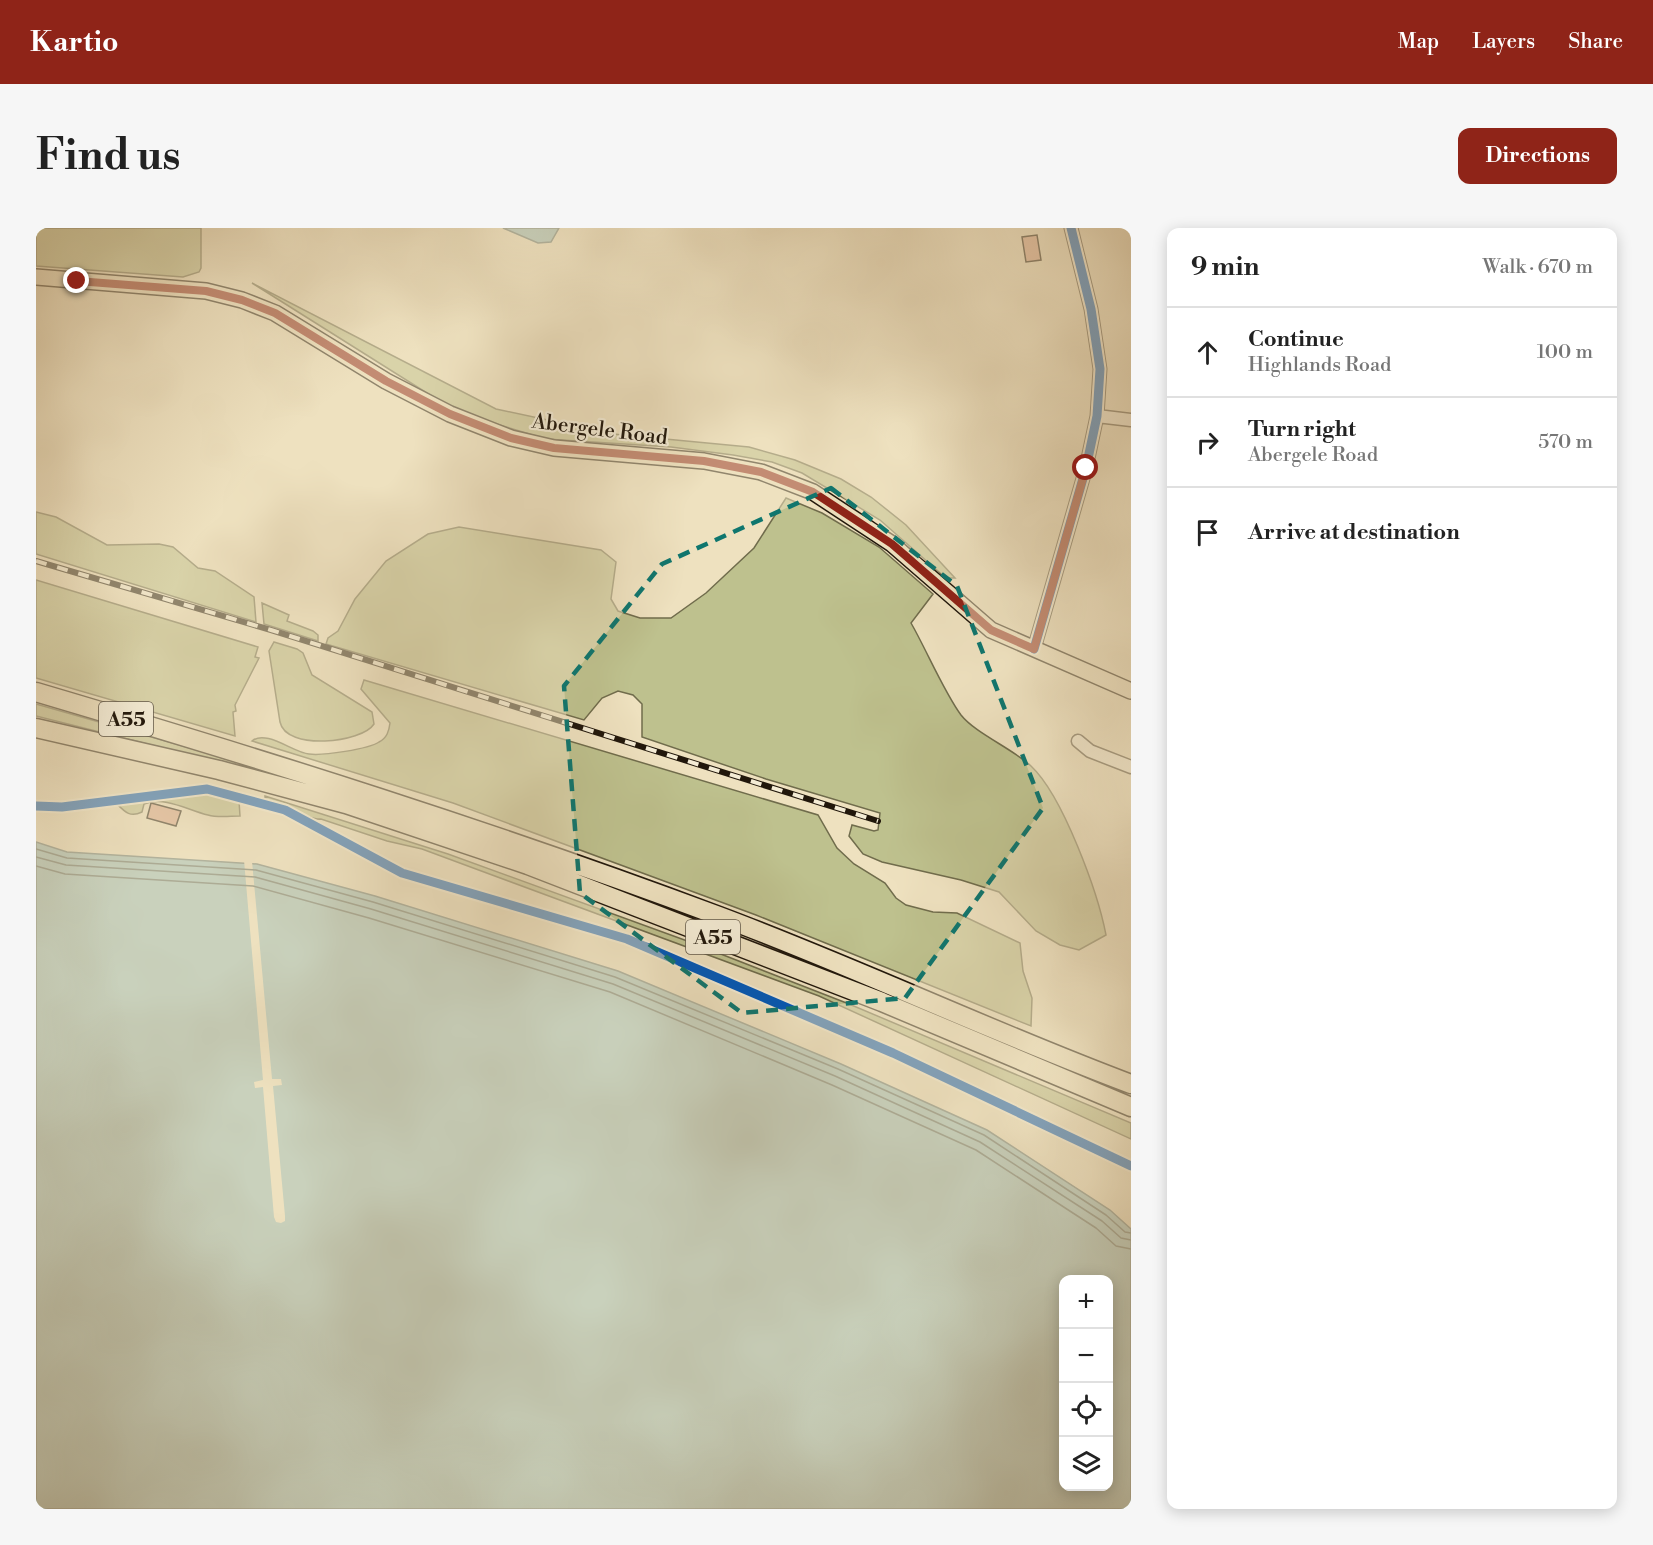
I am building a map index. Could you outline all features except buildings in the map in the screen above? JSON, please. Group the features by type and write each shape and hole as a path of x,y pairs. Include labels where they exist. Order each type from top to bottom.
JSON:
{"highway":[{"name":"A55","path":"36,692 285,766 519,843 722,917 1131,1084"},
{"name":"A55","path":"36,728 219,771 346,804 528,865 882,1002 1131,1107"}],"main road":[{"name":"Abergele Road","path":"36,277 206,291 242,300 275,313 407,392 450,414 511,438 554,448 704,461 761,472 813,492 892,544 991,630 1131,691"}],"street":[{"path":"1034,649 1086,468 1097,416 1098,359 1091,309 1071,228"},
{"path":"1097,416 1131,420"},
{"path":"1078,741 1090,751 1131,767"}],"highlighted area":[{"path":"831,488 957,586 1043,808 905,998 742,1013 580,893 564,686 662,564"}],"green space":[{"path":"36,228 201,228 201,268 199,272 183,277 36,266"},
{"path":"252,283 496,409 613,434 749,447 795,460 841,479 871,497 906,525 955,578 946,578 880,520 802,473 772,462 733,455 671,447 546,439 483,420 446,405"},
{"path":"786,498 822,513 879,547 933,594 911,623 948,695 961,715 975,728 1031,766 1055,799 1078,846 1106,935 1079,950 1060,945 1036,931 999,892 961,880 882,862 863,854 849,836 852,825 878,830 880,813 766,779 642,737 642,704 633,695 618,691 602,698 584,720 326,644 328,638 338,631 355,599 386,561 428,534 459,527 601,550 616,562 611,599 618,611 640,618 671,618 706,593 754,548"},
{"path":"36,512 56,517 107,545 159,544 173,547 198,568 215,571 254,597 256,622 36,554"},
{"path":"36,580 258,647 255,657 259,658 235,705 236,711 233,712 235,736 36,678"},
{"path":"262,603 289,615 287,621 313,631 318,635 318,641 264,624"},
{"path":"274,642 303,653 312,675 372,712 374,724 367,731 355,736 325,741 296,737 285,731 280,722 269,651"},
{"path":"364,680 818,815 837,848 854,864 885,883 896,898 906,905 933,912 957,913 1020,943 1023,971 1032,998 1031,1026 756,915 453,803 252,741 265,738 309,754 334,753 374,745 387,734 390,723 361,689"},
{"path":"36,704 235,761 235,766 36,716"},
{"path":"207,792 239,801 240,816 212,816 160,802 144,804 142,812 131,814 116,803"},
{"path":"265,796 448,854 690,942 849,1004 1131,1123 1131,1139 819,996 422,849 387,841 310,817 265,799"}],"water":[{"path":"503,228 559,228 551,242 538,243"},
{"path":"36,842 67,852 257,864 375,896 618,971 841,1064 987,1130 1110,1210 1131,1229 1131,1509 36,1509"}],"pier":[{"path":"244,860 252,861 272,1079 281,1079 282,1085 273,1086 285,1216 285,1221 281,1223 276,1222 274,1217 263,1087 255,1088 254,1082 263,1080"}],"railway":[{"path":"36,561 271,630 878,821"}],"cycle path":[{"path":"1034,649 1086,468 1097,416 1100,369 1091,309 1071,228"},
{"path":"36,806 62,807 207,789 285,810 402,873 627,939 893,1053 1131,1166"}],"route":[{"path":"77,281 206,291 242,300 275,313 386,381 450,414 511,438 554,448 704,461 761,472 813,492 892,544 991,630 1034,649 1086,468"}]}
